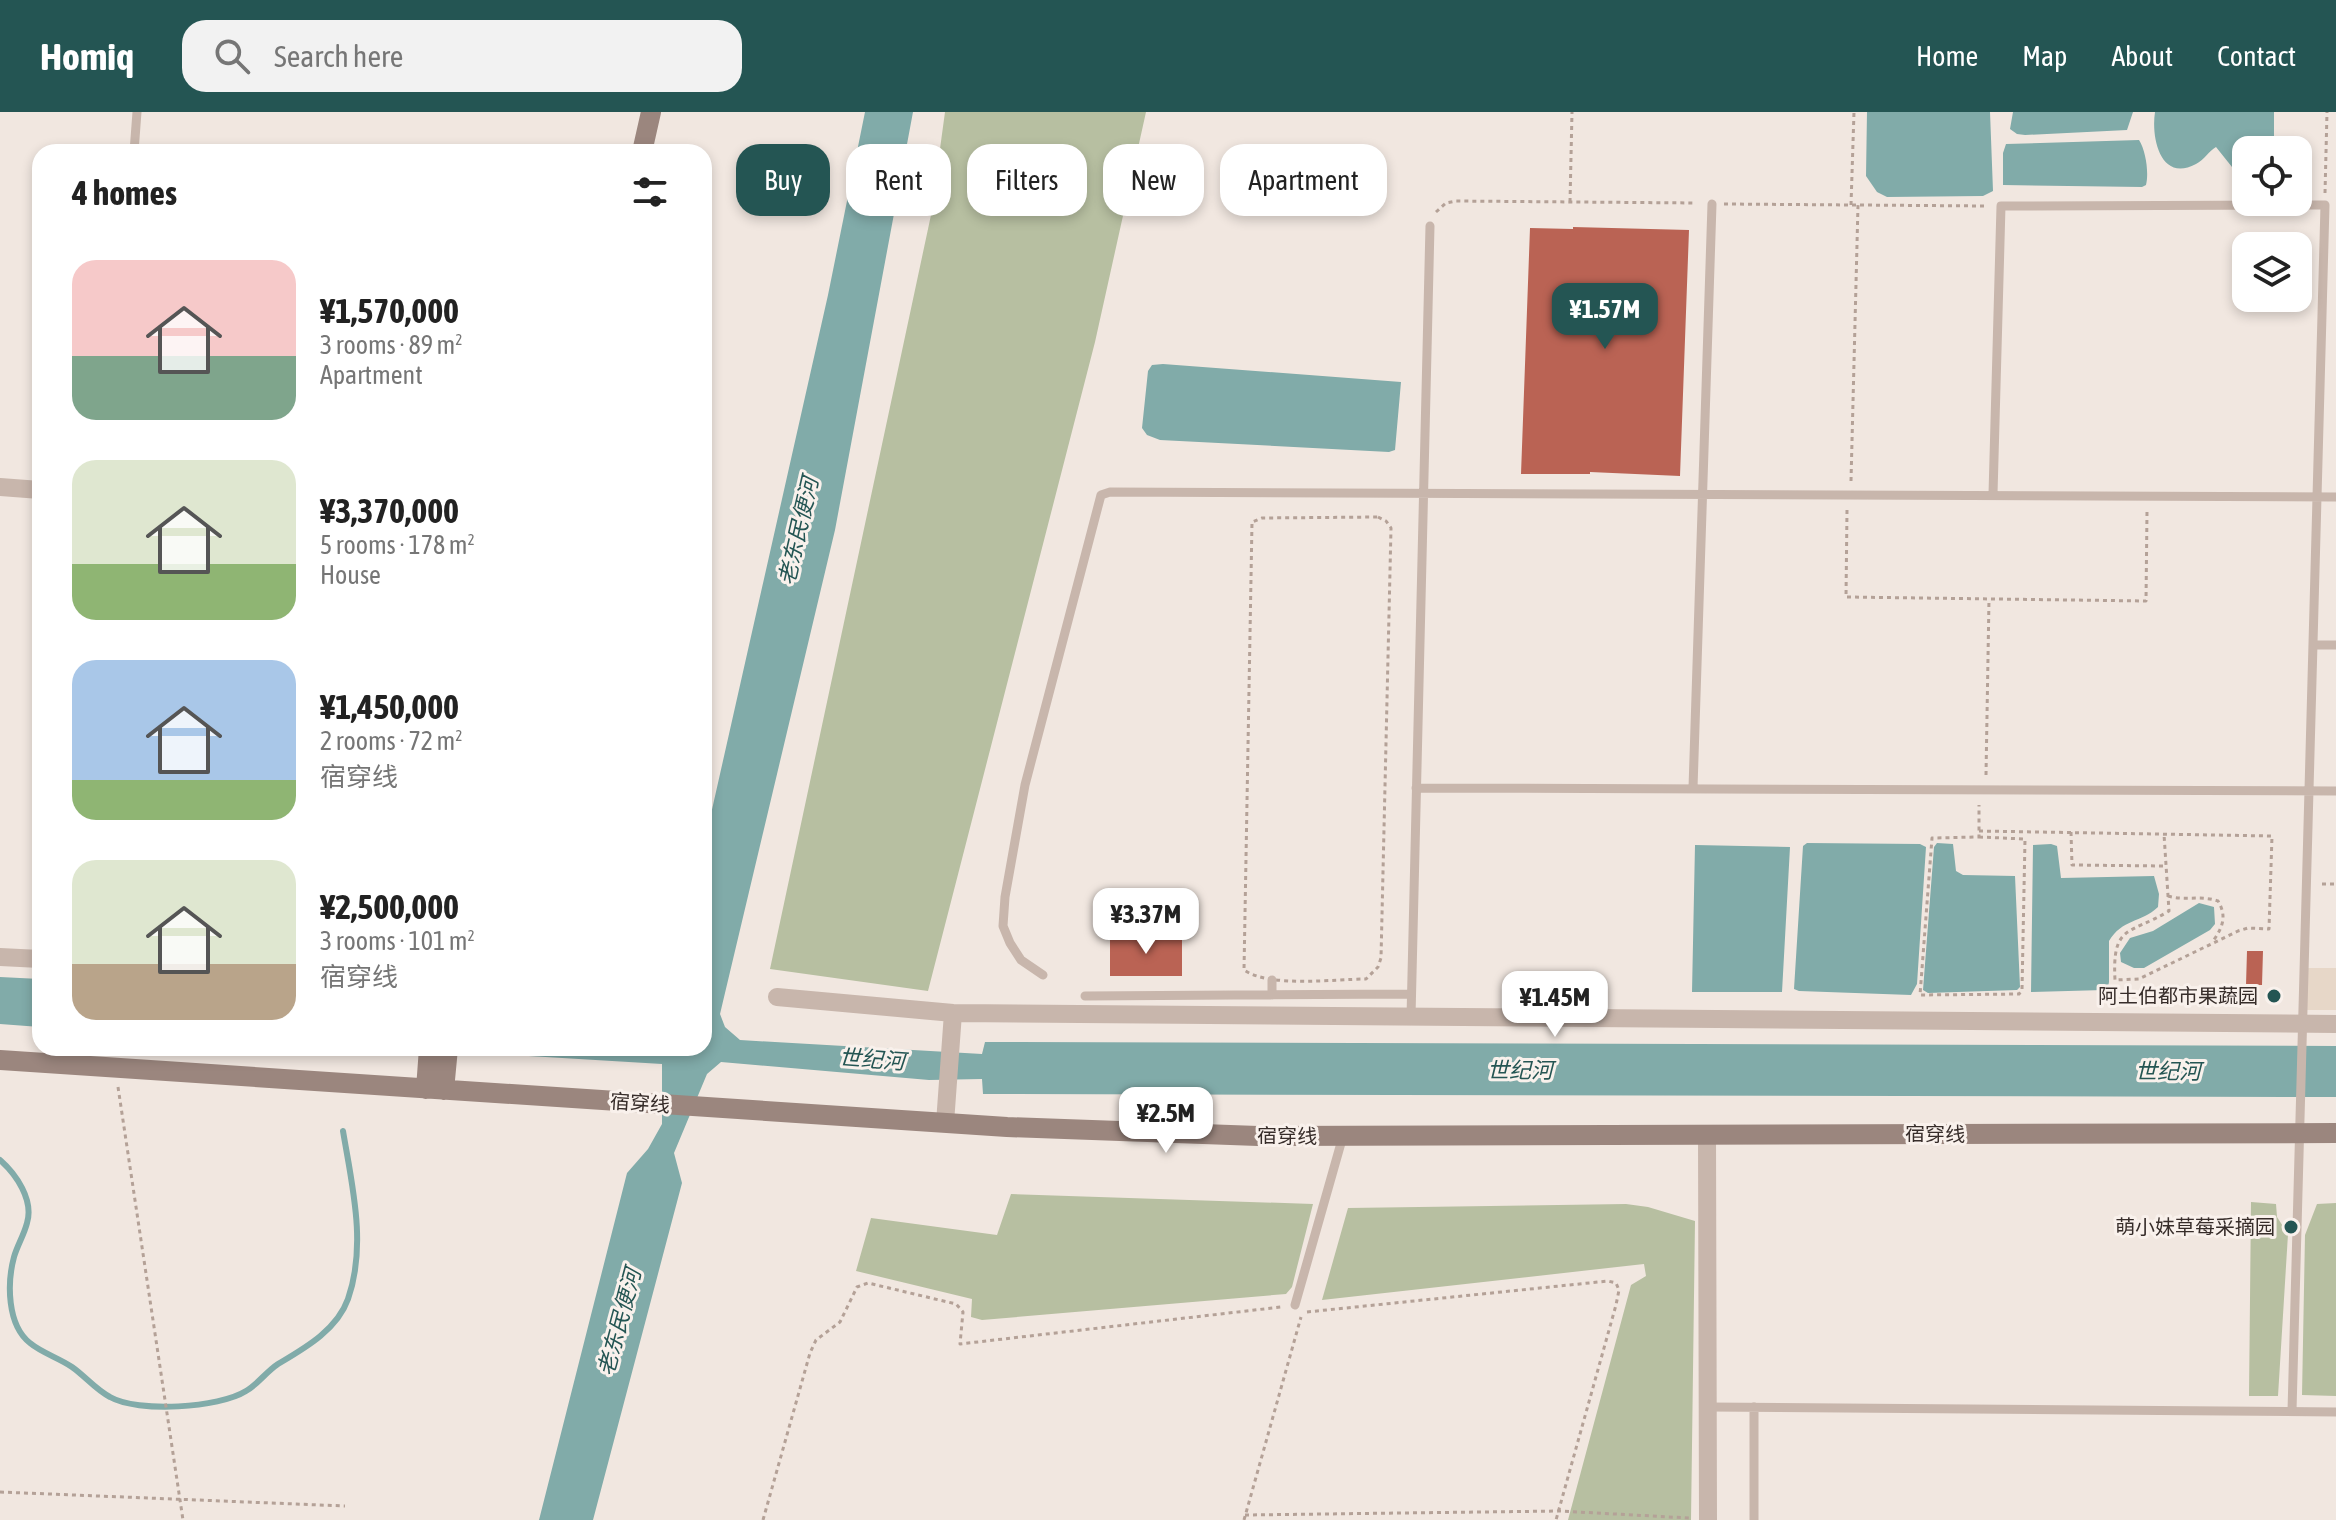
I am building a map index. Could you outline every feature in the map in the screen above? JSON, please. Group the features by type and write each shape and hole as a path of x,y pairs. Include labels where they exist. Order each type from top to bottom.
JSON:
{"main road":[{"path":"644,144 651,112"},
{"path":"657,144 664,112"},
{"path":"435,1089 438,1056"},
{"name":"宿穿线","path":"0,1060 945,1123 1258,1136 2336,1133"}],"street":[{"path":"0,487 32,489"},
{"path":"0,957 32,959"},
{"path":"777,997 953,1023 1411,1017 2302,1030 2336,1024"},
{"path":"945,1123 953,1023"},
{"path":"1707,1134 1708,1519"}],"lane":[{"path":"135,144 137,112"},
{"path":"1693,788 1712,204"},
{"path":"1993,494 2001,206 2325,205 2292,1411"},
{"path":"1411,1017 1430,226"},
{"path":"1043,975 1021,960 1010,943 1003,926 1005,897 1025,785 1101,495 1110,492 2336,497"},
{"path":"2313,645 2336,645"},
{"path":"1416,788 2336,791"},
{"path":"1272,980 1272,995"},
{"path":"1085,996 1411,994"},
{"path":"1295,1305 1343,1136"},
{"path":"1708,1407 2336,1412"},
{"path":"1754,1407 1754,1520"}],"path":[{"path":"1570,202 1572,112"},
{"path":"1851,205 1854,112"},
{"path":"2325,205 2327,112"},
{"path":"1858,205 1846,597 2146,601 2147,495"},
{"path":"1378,517 1391,528 1381,958 1378,967 1366,979 1272,980 1253,976 1244,970 1252,522 1262,518 1378,517"},
{"path":"1979,837 1989,599"},
{"path":"1979,831 2071,832 2272,836 2269,929 2248,928 2139,979 2115,980 2118,942 2129,930 2169,911 2164,834"},
{"path":"2071,832 2072,865 2165,866"},
{"path":"1979,837 2025,839 2022,990 2019,994 1920,995 1932,838 1979,837"},
{"path":"2168,896 2177,899 2203,896 2218,901 2224,916 2221,930 2212,944"},
{"path":"115,1068 183,1520"},
{"path":"1556,1520 1559,1511 1619,1290 1616,1283 1608,1281 1308,1312 1303,1310 1244,1517 1559,1511 1708,1519"},
{"path":"763,1520 810,1353 816,1340 840,1322 857,1287 868,1283 956,1304 963,1312 960,1344 1295,1305"},
{"path":"0,1492 345,1506"}],"green space":[{"path":"945,112 1146,112 1139,144 1103,144 1103,216 1123,216 1095,342 928,991 770,969 931,216 951,216 951,144 941,144"},
{"path":"1011,1194 1313,1204 1292,1287 1286,1294 982,1320 971,1317 972,1299 856,1271 871,1218 997,1235"},
{"path":"2251,1202 2276,1204 2277,1217 2288,1234 2278,1396 2249,1396"},
{"path":"2336,1203 2336,1396 2302,1395 2305,1235 2317,1204"},
{"path":"1626,1204 1695,1221 1691,1520 1568,1520 1631,1285 1646,1276 1644,1264 1322,1300 1348,1208"}],"shaded area":[{"path":"2304,968 2336,968 2336,1010 2303,1010"}],"water":[{"path":"865,112 913,112 907,144 859,144"},
{"path":"1867,112 1990,112 1993,191 1983,196 1887,197 1877,192 1866,176"},
{"path":"2013,112 2133,112 2127,130 2025,135 2010,129"},
{"path":"2155,112 2274,112 2274,136 2232,136 2232,167 2216,147 2196,164 2174,167 2160,154"},
{"path":"2139,140 2147,168 2146,185 2142,187 2003,185 2006,144"},
{"path":"846,206 846,216 894,216 835,530 720,1014 725,1027 740,1040 982,1054 985,1042 2336,1046 2336,1097 983,1094 982,1079 929,1080 721,1062 707,1074 674,1153 682,1183 593,1520 539,1520 627,1173 648,1149 662,1124 662,1064 530,1056 712,1056 712,810"},
{"path":"1152,365 1401,382 1395,450 1160,440 1147,435 1142,428 1148,371"},
{"path":"1807,843 1920,844 1926,847 1917,984 1911,995 1794,989 1803,846"},
{"path":"1937,843 1953,844 1956,871 1963,875 2015,876 2020,987 2017,990 1928,993 1923,990 1934,847"},
{"path":"1695,845 1790,847 1782,992 1692,992"},
{"path":"2033,845 2057,846 2061,878 2154,876 2159,894 2158,907 2120,929 2109,941 2109,982 2104,990 2031,992"},
{"path":"2199,903 2214,907 2215,924 2210,930 2144,968 2134,968 2121,962 2120,953 2130,938 2153,931"},
{"path":"0,977 32,979 32,1026 0,1024"}],"building":[{"path":"1530,228 1689,230 1680,476 1590,472 1521,474"},
{"path":"1110,936 1182,936 1182,976 1110,976"},
{"path":"2247,951 2263,951 2262,985 2246,985"}],"waterway":[{"path":"0,1160 17,1180 28,1205 27,1223 14,1257 10,1279 13,1315 22,1335 35,1347 72,1367 110,1397 158,1407 198,1405 246,1391 274,1367 319,1337 343,1310 354,1278 357,1236 354,1194 343,1131"}],"place":[{"name":"阿土伯都市果蔬园","path":"2274,996"},
{"name":"萌小妹草莓采摘园","path":"2291,1227"}],"water label":[{"name":"老东民便河","path":"798,531"},
{"name":"世纪河","path":"872,1059"},
{"name":"世纪河","path":"1520,1070"},
{"name":"世纪河","path":"2168,1071"},
{"name":"老东民便河","path":"619,1322"}]}
